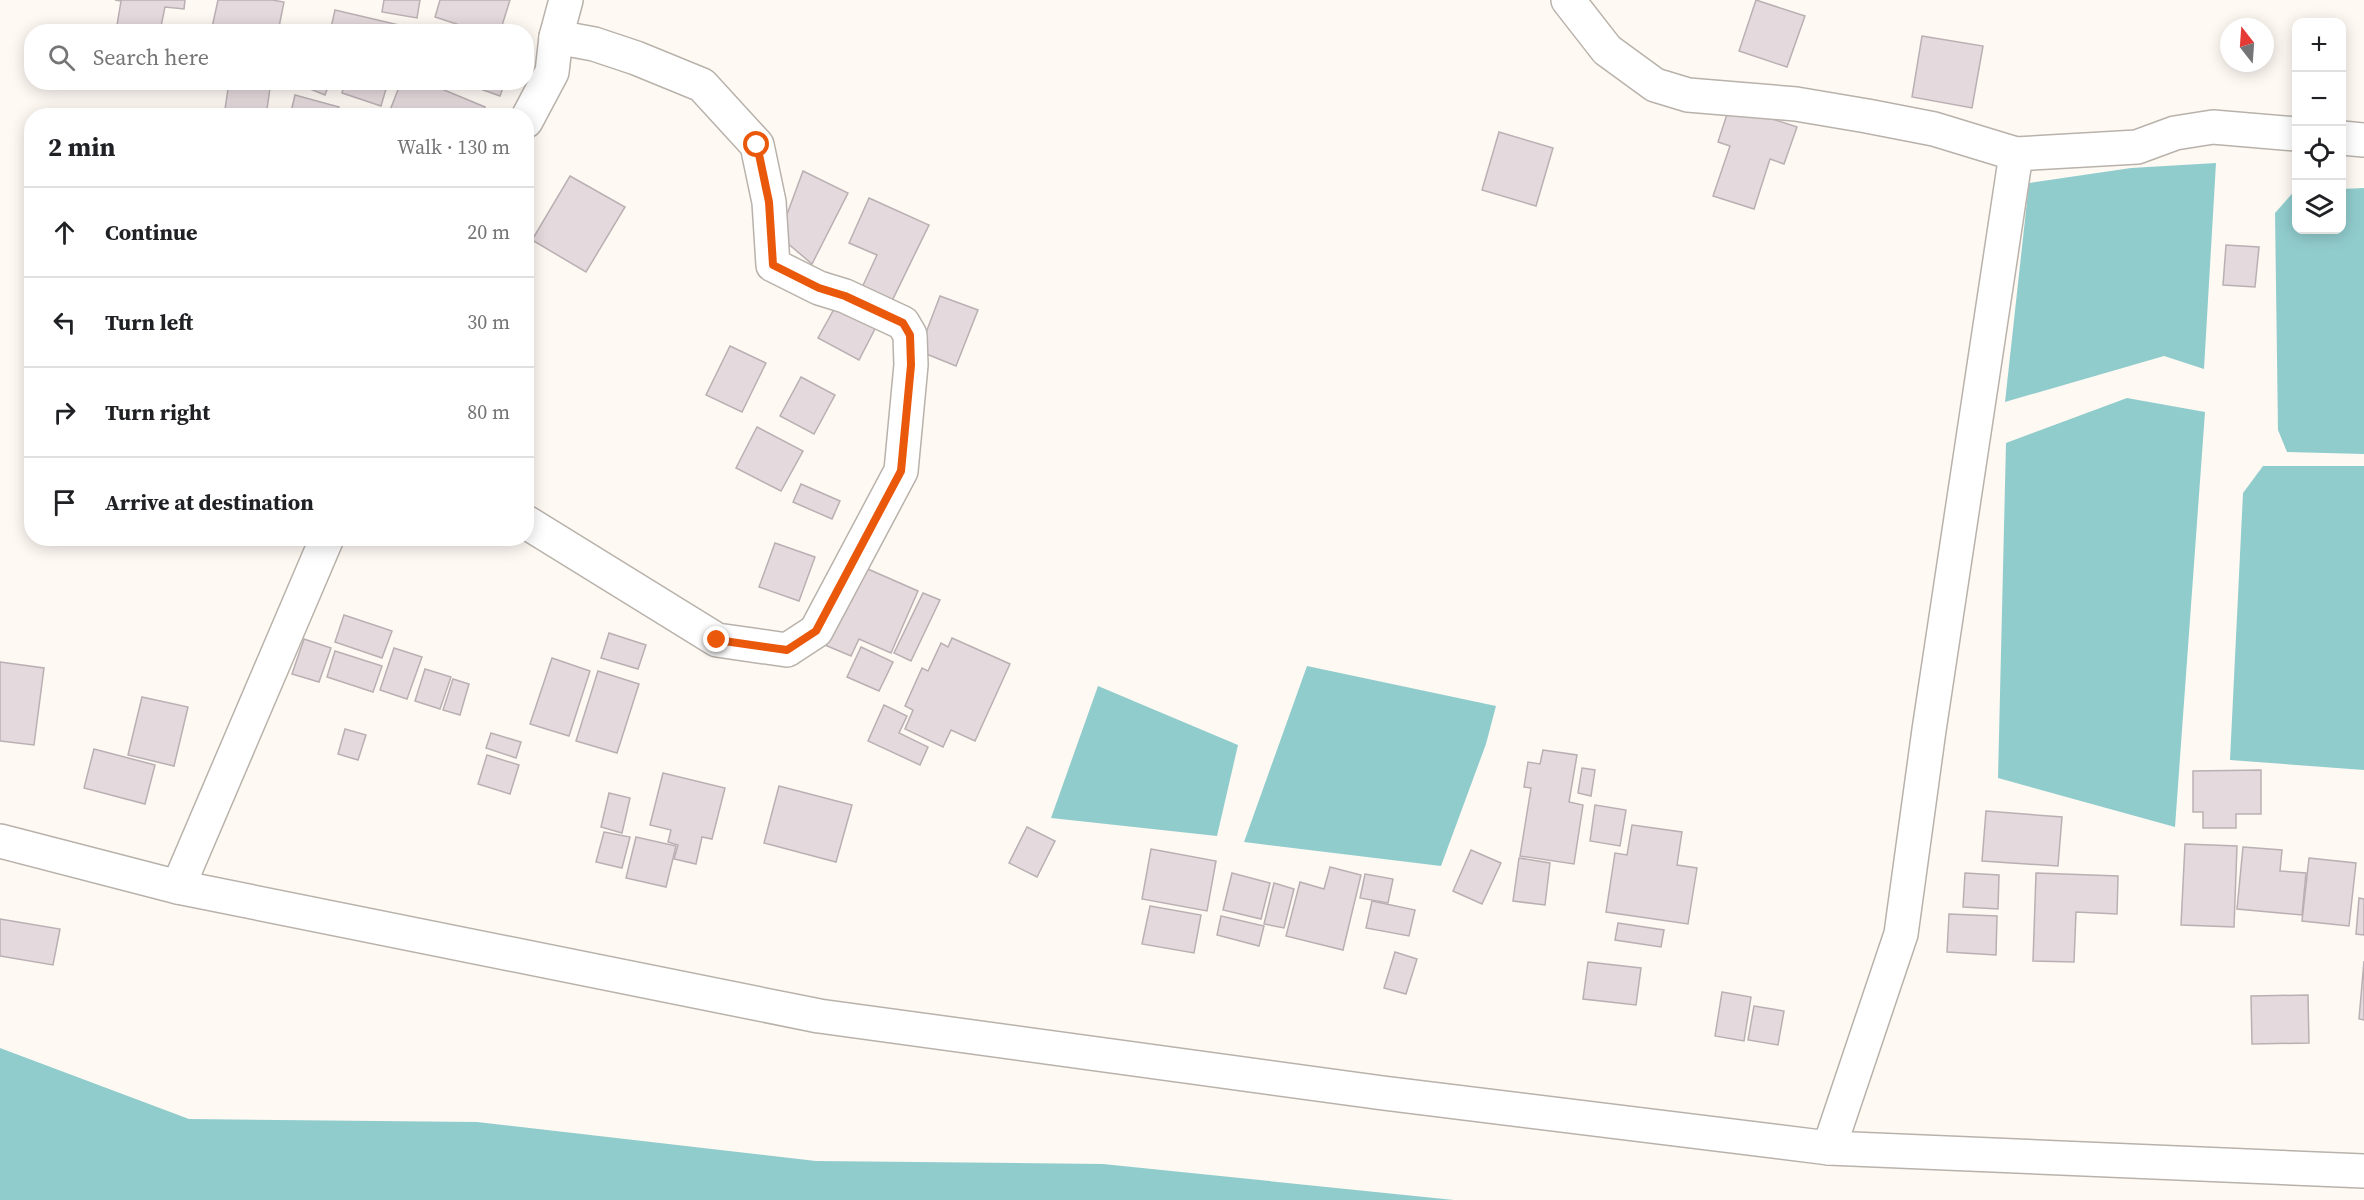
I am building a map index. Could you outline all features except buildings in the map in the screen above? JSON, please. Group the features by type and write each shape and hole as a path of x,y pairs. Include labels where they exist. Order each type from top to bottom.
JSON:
{"street":[{"path":"533,108 552,72 556,37 566,0"},
{"path":"1568,0 1607,50 1655,85 1689,95 1796,104 1867,116 1934,129 2016,154 2137,147 2175,133 2213,127 2292,134"},
{"path":"534,527 717,640 787,650 816,631 901,471 911,365 910,335 903,323 845,296 819,288 773,265 769,202 757,145 702,85 636,58 594,44 556,37"},
{"path":"2346,138 2364,140"},
{"path":"1829,1148 1901,934 1929,730 2016,154"},
{"path":"177,887 324,546"},
{"path":"0,841 177,887 819,1016 1371,1092 1829,1148 2364,1171"}],"water":[{"path":"2216,163 2204,369 2164,356 2005,402 2029,183 2131,168"},
{"path":"2364,188 2364,454 2287,452 2278,430 2275,213 2292,194 2292,234 2346,234 2346,189"},
{"path":"2127,398 2205,412 2175,827 1998,778 2006,443"},
{"path":"2263,466 2364,466 2364,770 2230,760 2243,493"},
{"path":"1307,666 1496,706 1486,744 1441,866 1244,842"},
{"path":"1098,686 1238,745 1217,836 1051,818"},
{"path":"0,1048 189,1119 477,1122 816,1161 1103,1164 1454,1200 0,1200"}],"route":[{"path":"717,640 787,650 816,631 901,471 911,365 910,335 903,323 845,296 819,288 773,265 769,202 757,145"}]}
